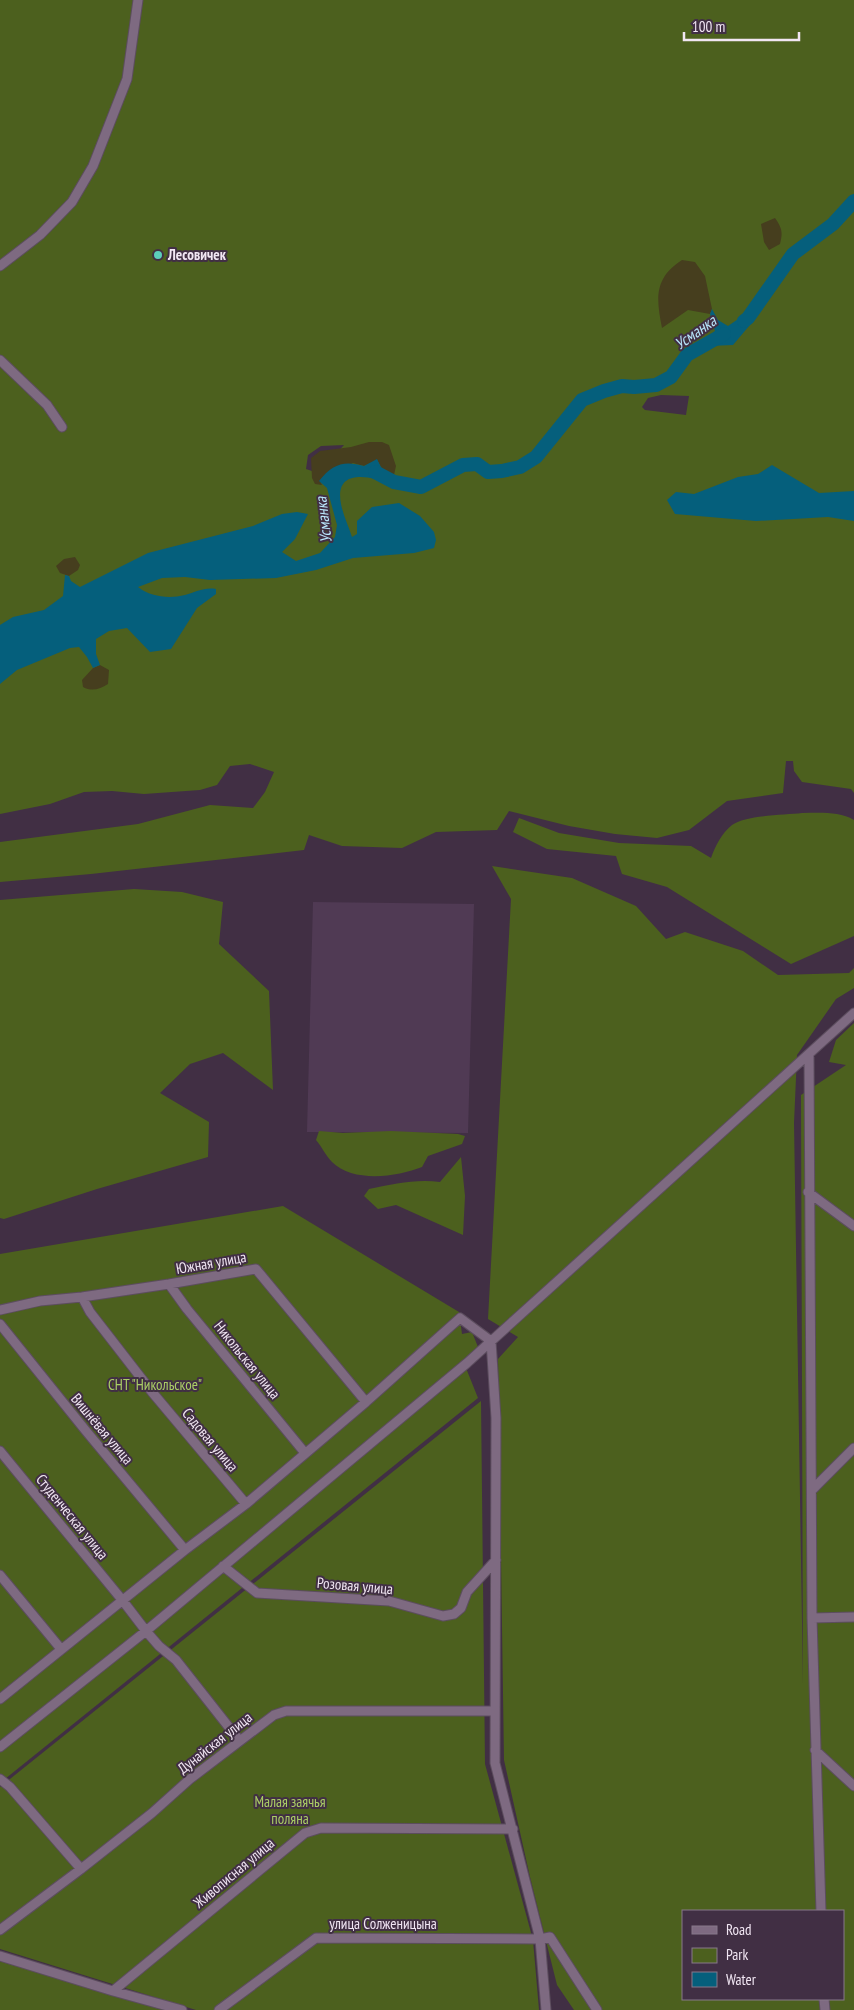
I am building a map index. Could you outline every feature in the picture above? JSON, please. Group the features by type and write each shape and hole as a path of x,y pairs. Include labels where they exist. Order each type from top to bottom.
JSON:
{"street":[{"path":"0,266 40,235 72,202 93,166 127,80 138,0"},
{"path":"0,360 47,405 62,428"},
{"path":"0,1747 146,1631 491,1341 854,1013"},
{"path":"809,1055 808,1192 812,1618 821,1910"},
{"path":"808,1192 854,1226"},
{"name":"Южная улица","path":"0,1310 40,1301 82,1297 256,1269 366,1402"},
{"name":"Никольская улица","path":"169,1284 187,1309 305,1453"},
{"name":"Садовая улица","path":"82,1297 90,1312 146,1384 246,1504"},
{"path":"0,1698 185,1550 246,1504 366,1402 460,1318 491,1341 496,1418 495,1762 540,1939 546,2010"},
{"name":"Вишнёвая улица","path":"0,1324 73,1416 185,1550"},
{"path":"812,1490 854,1448"},
{"name":"Студенческая улица","path":"0,1451 146,1631 159,1646 176,1660 239,1740"},
{"name":"Розовая улица","path":"223,1566 257,1593 389,1601 443,1616 454,1614 461,1608 467,1592 496,1560"},
{"path":"0,1575 61,1649"},
{"path":"812,1618 854,1617"},
{"name":"Дунайская улица","path":"0,1930 81,1869 152,1813 190,1779 274,1715 286,1711 494,1711"},
{"path":"815,1750 854,1786"},
{"path":"0,1779 10,1787 81,1869"},
{"name":"Живописная улица","path":"113,1991 304,1833 321,1828 513,1829"},
{"path":"540,1939 550,1937 598,2010"},
{"name":"улица Солженицына","path":"219,2010 316,1938 540,1939"},
{"path":"0,1956 182,2010"}],"shaded area":[{"path":"313,902 474,904 468,1133 307,1132"}],"green space":[{"path":"0,0 854,0 854,793 851,789 802,782 794,771 793,761 786,761 783,793 727,801 689,830 657,838 615,834 569,826 509,811 497,830 436,832 402,848 342,846 309,835 304,850 91,874 0,882 0,842 138,824 210,805 253,808 265,792 274,772 250,764 230,766 217,785 200,790 144,794 112,791 84,792 50,804 0,814","holes":["661,395 689,396 686,415 645,410 642,407 648,398","344,445 327,464 312,471 306,469 308,455 321,446"]},
{"path":"802,813 835,814 854,820 854,936 791,964 667,887 622,874 616,856 547,849 513,832 519,818 559,833 619,843 691,846 711,858 717,844 728,828 738,822 755,817"},
{"path":"492,866 572,878 636,906 666,939 685,932 743,951 778,975 849,973 854,968 854,988 836,999 797,1055 794,1123 803,1684 801,1095 846,1065 829,1062 836,1040 854,1023 854,2010 574,2010 557,1985 530,1877 504,1760 498,1359 518,1337 488,1319 511,899"},
{"path":"134,889 182,892 223,902 219,944 269,991 273,1090 223,1053 190,1064 160,1093 209,1122 208,1157 97,1189 4,1219 0,1218 0,900"},
{"path":"319,1131 343,1133 391,1131 458,1134 465,1136 462,1144 428,1156 422,1167 412,1171 376,1176 351,1173 341,1169 332,1162 316,1140"},
{"path":"461,1157 465,1196 463,1235 396,1205 378,1209 364,1196 369,1189 387,1185 413,1182 440,1182"},
{"name":"СНТ \"Никольское\"","path":"283,1206 459,1312 462,1334 472,1332 478,1347 464,1363 478,1398 0,1783 0,1254"},
{"name":"Малая заячья поляна","path":"481,1401 485,1764 533,1940 539,2010 196,2010 0,1949 0,1787"},
{"path":"0,1956 172,2010 0,2010"}],"sand":[{"path":"775,218 782,233 781,240 780,244 769,250 764,242 761,224"},
{"path":"682,260 695,262 705,276 712,309 710,314 688,310 662,328 658,298 659,290 666,274"},
{"path":"369,442 382,442 389,445 396,466 394,475 392,476 382,469 377,460 364,466 353,463 320,481 322,485 315,484 312,478 311,458 320,451 351,447"},
{"path":"75,557 80,565 78,570 69,576 60,573 56,566 64,559"},
{"path":"100,665 109,670 108,684 96,689 83,687 82,680 93,668"}],"water":[{"path":"752,307 759,310 755,319 733,345 709,346 708,339 715,331 710,314 712,309 718,320 728,326"},
{"path":"377,459 382,469 392,476 390,483 372,478 355,477 343,485 340,492 343,512 352,537 357,534 357,521 372,507 399,503 420,516 434,532 436,540 434,548 414,553 353,558 316,570 276,578 210,580 185,577 162,578 138,587 154,595 167,597 185,595 204,589 216,589 216,594 197,608 171,649 150,652 127,628 109,631 96,639 96,654 100,665 93,668 79,647 70,648 17,670 0,684 0,625 13,617 44,610 63,596 65,575 69,576 71,581 80,587 148,553 253,526 282,514 297,512 308,514 295,539 282,552 296,561 320,553 335,537 337,525 327,488 319,481 334,467 339,465 350,463 364,466"},
{"path":"772,465 819,493 854,491 854,521 828,517 756,521 675,514 667,500 676,492 694,494 738,477 758,474"}],"waterway":[{"name":"Усманка","path":"744,321 793,254 833,224 854,201"},
{"name":"Усманка","path":"375,472 394,482 421,487 463,465 477,464 488,472 520,467 536,457 582,400 622,386 656,385 671,377 687,355 724,334"}],"place":[{"name":"Лесовичек","path":"158,255"}]}
